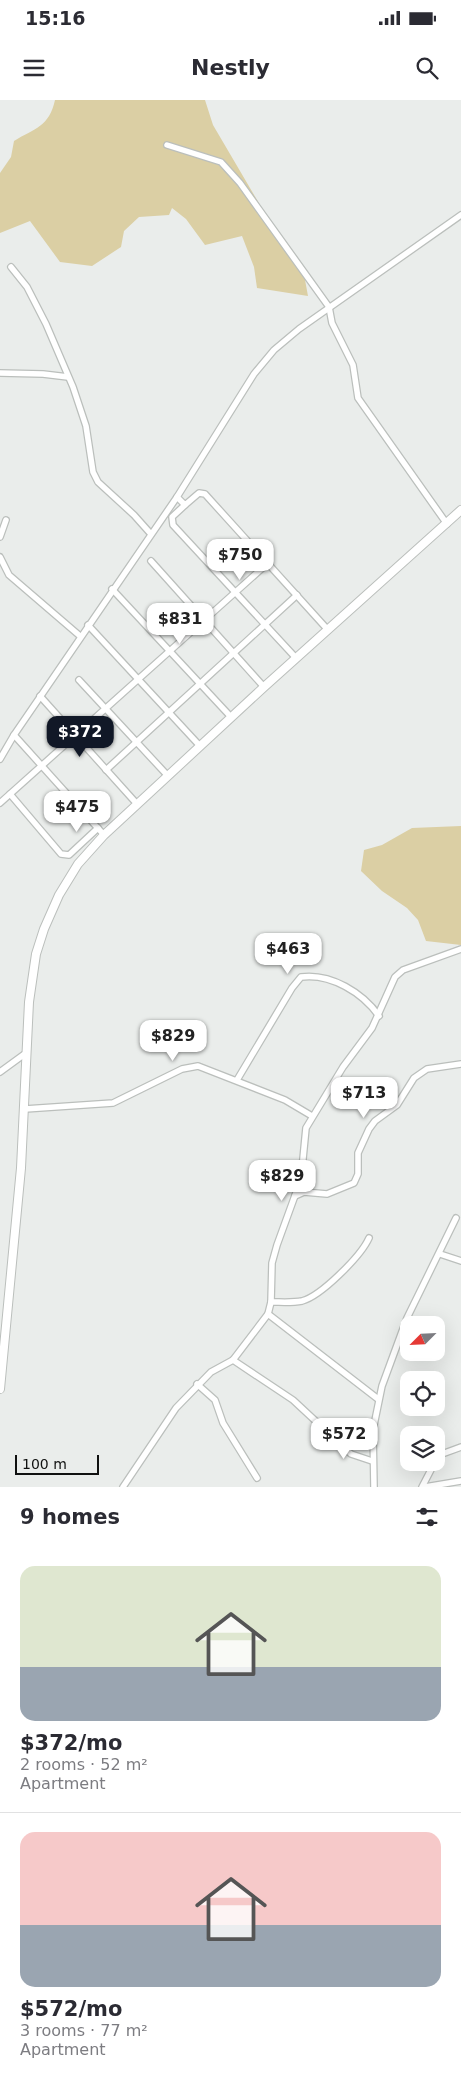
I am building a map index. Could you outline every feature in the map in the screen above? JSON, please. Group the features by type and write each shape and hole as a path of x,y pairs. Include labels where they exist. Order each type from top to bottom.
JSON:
{"main road":[{"path":"0,1389 14,1255 32,984 36,954 58,895 101,831 137,804 461,510"}],"street":[{"path":"167,145 221,162 240,183 329,307 334,329 353,365 358,398 447,524"},
{"path":"0,759 80,636 150,533 177,497 254,374 274,350 329,307 461,215"},
{"path":"11,267 27,288 46,324 68,377 86,426 93,472 98,482 134,515 150,533"},
{"path":"0,373 43,374 68,377"},
{"path":"296,658 174,525 172,517 185,505 199,493 205,494 328,630"},
{"path":"177,497 185,505"},
{"path":"0,537 6,520"},
{"path":"0,557 9,575"},
{"path":"151,561 264,687"},
{"path":"0,803 106,709 202,620 268,563"},
{"path":"0,572 9,575 80,636"},
{"path":"112,589 170,649 231,717"},
{"path":"106,770 297,595"},
{"path":"88,625 200,746"},
{"path":"79,680 168,776"},
{"path":"40,696 137,804"},
{"path":"10,794 61,854 70,855 101,831 14,735"},
{"path":"123,1487 164,1421 197,1384 211,1372 233,1360 268,1314 271,1302 272,1263 304,1163 306,1128 343,1067 379,1016 398,973 461,949"},
{"path":"237,1080 292,988 301,977 320,979 354,990 370,1003 379,1016"},
{"path":"0,1072 26,1053"},
{"path":"294,1197 304,1192 327,1194 354,1183 358,1174 358,1153 369,1129 375,1121 397,1105 414,1078 427,1069 461,1064"},
{"path":"24,1109 113,1103 193,1066 237,1080 285,1100 312,1116"},
{"path":"374,1487 372,1461 373,1430 378,1399 407,1318 456,1218"},
{"path":"271,1302 303,1301 314,1295 360,1252 369,1238"},
{"path":"440,1254 461,1261"},
{"path":"268,1314 378,1399"},
{"path":"233,1360 293,1400 352,1454 372,1461"},
{"path":"197,1384 215,1400 223,1423 257,1478"},
{"path":"445,1453 461,1447"},
{"path":"423,1487 431,1471"},
{"path":"423,1487 461,1482"}],"shaded area":[{"path":"55,100 205,100 213,125 280,239 303,269 308,296 257,288 254,267 242,236 205,245 186,219 172,208 169,215 139,217 124,231 121,247 92,266 60,262 30,221 0,233 0,173 11,157 14,141 45,121"},
{"path":"461,826 461,945 426,941 418,920 407,908 382,891 361,871 364,850 382,845 412,828"}]}
